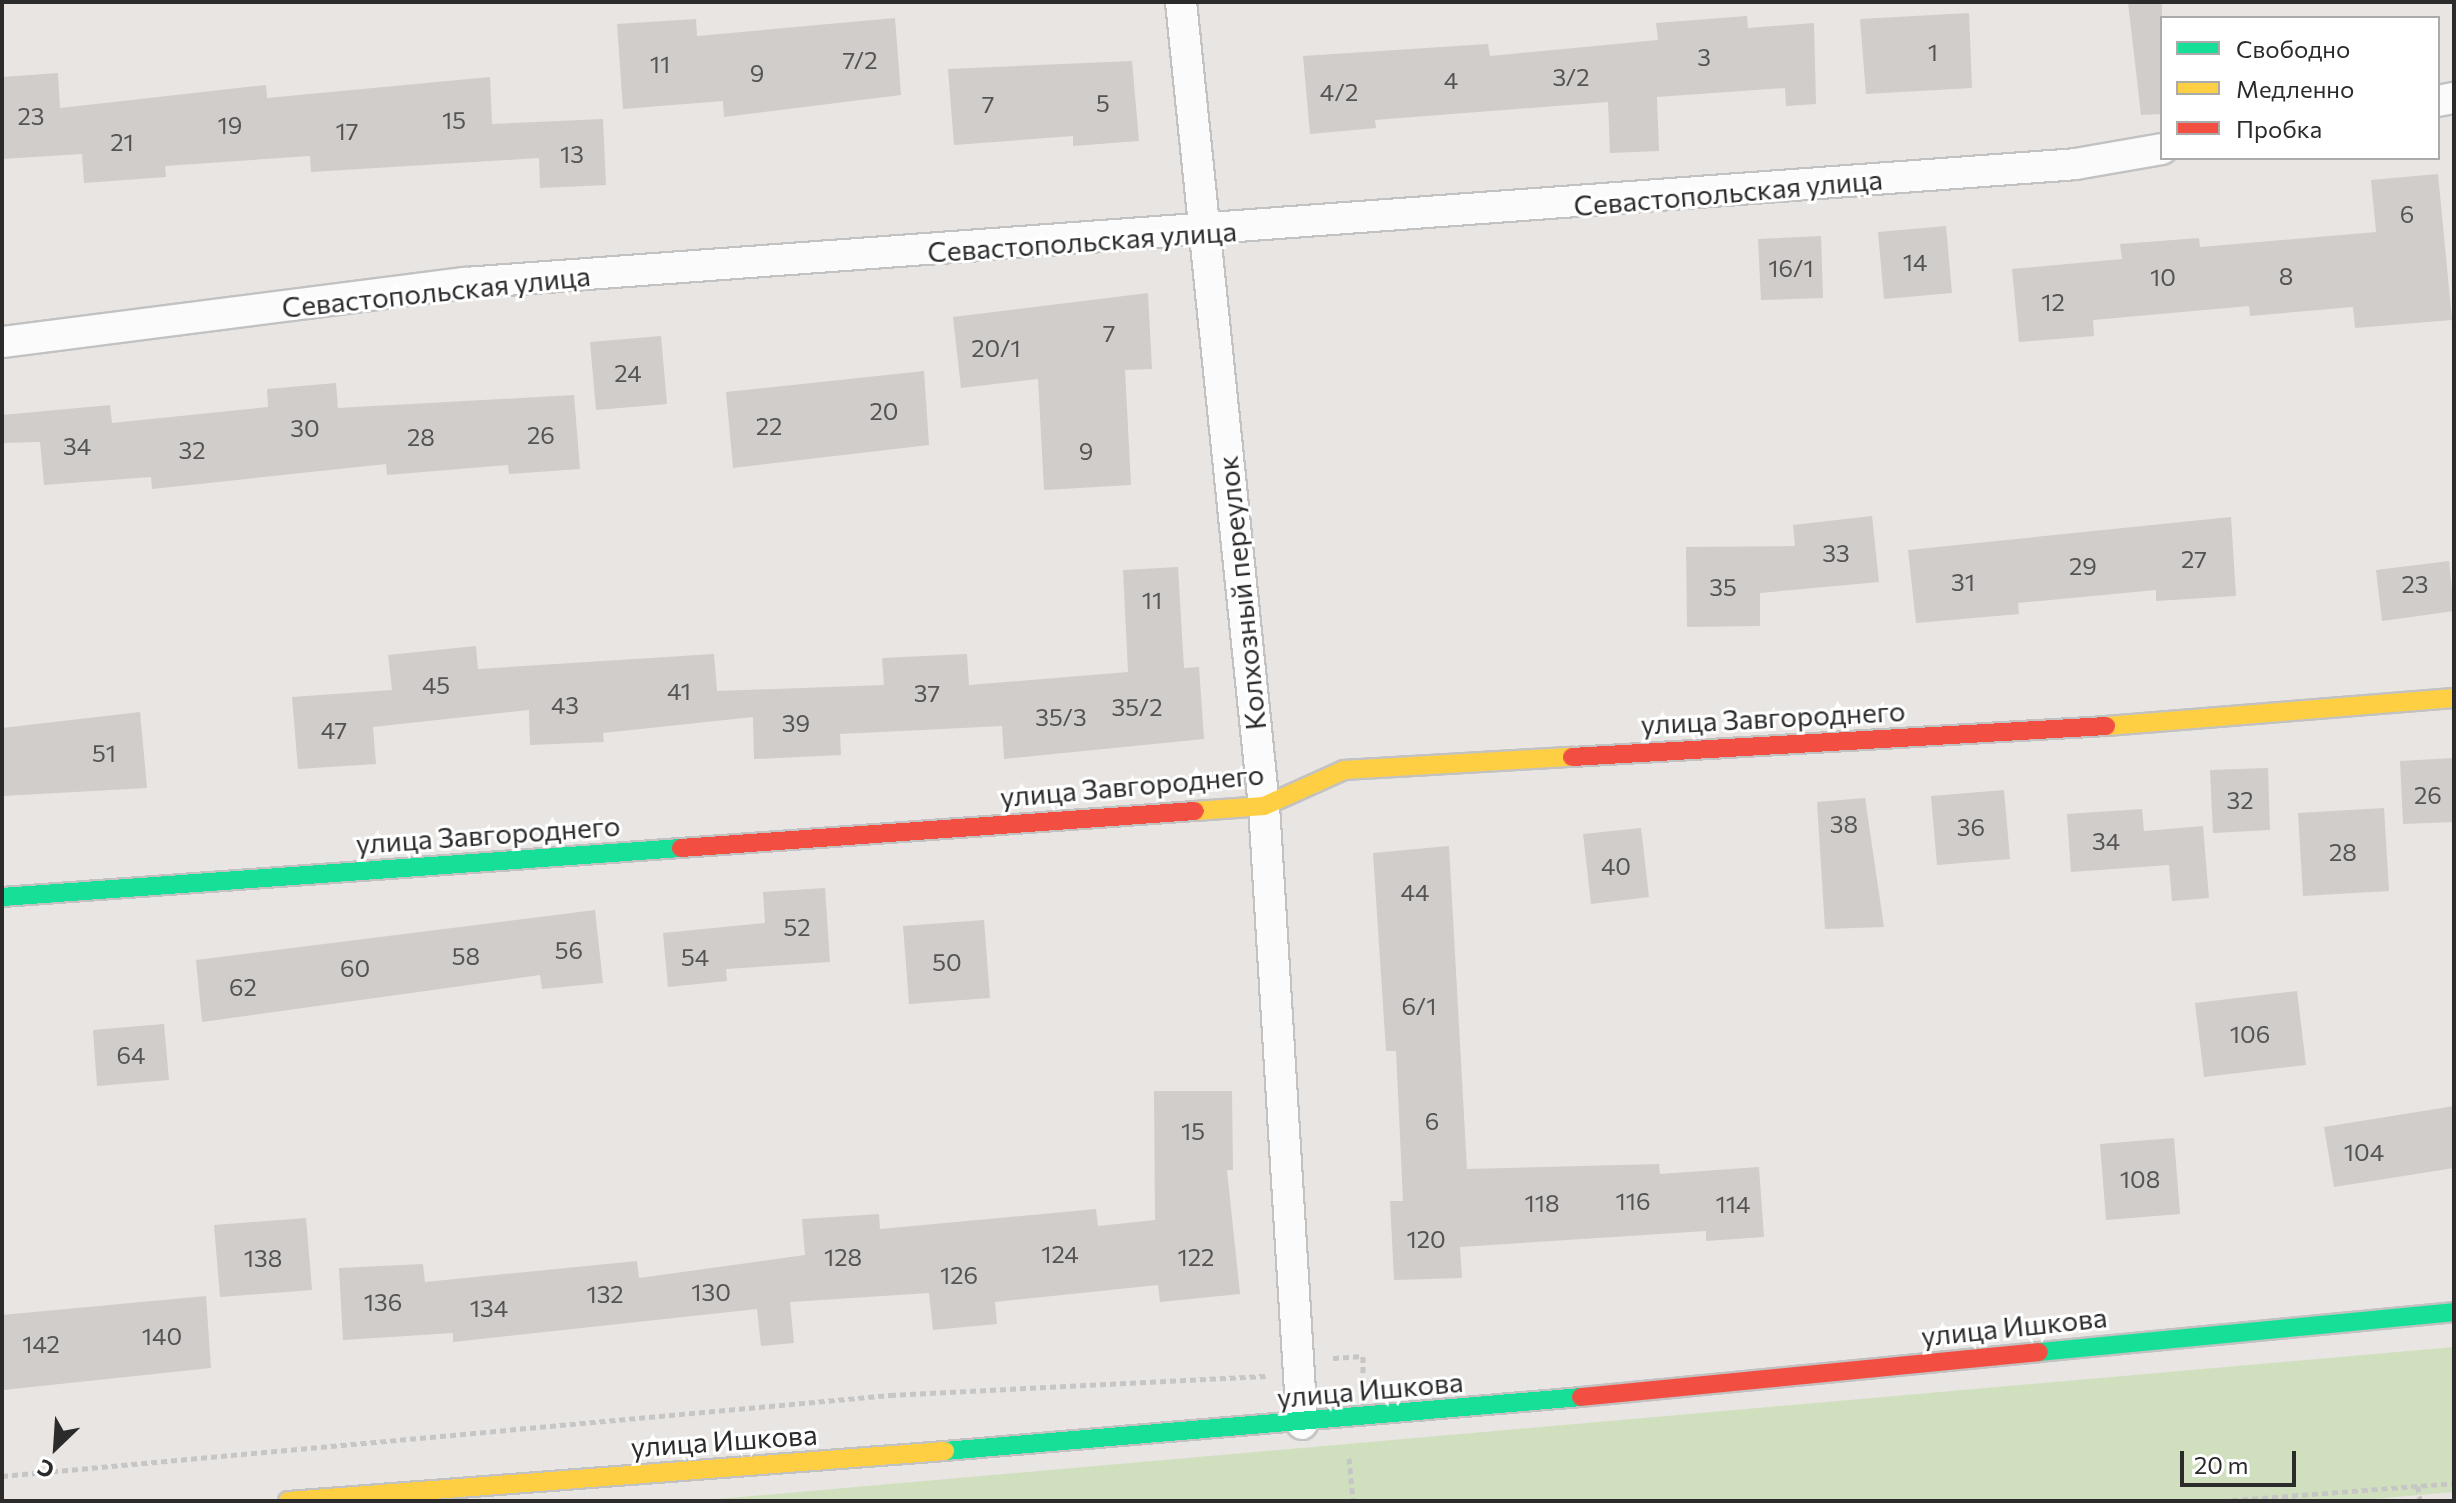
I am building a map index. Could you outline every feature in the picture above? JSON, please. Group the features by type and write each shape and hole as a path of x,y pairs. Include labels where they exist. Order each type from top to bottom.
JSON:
{"street":[{"name":"Колхозный переулок","path":"1181,2 1264,806 1302,1424"},
{"name":"Севастопольская улица","path":"2,342 465,283 1205,233 2076,164 2160,149"},
{"name":"улица Завгороднего","path":"2,897 1264,806 1344,770 2289,715 2454,698"},
{"name":"улица Ишкова","path":"288,1501 1302,1424 2454,1312"}],"path":[{"path":"2,1476 1049,1382 1282,1375 1299,1366 1363,1356 1362,1393"},
{"path":"1348,1447 1353,1501"},
{"path":"2222,1501 2454,1483"},
{"path":"2418,1486 2420,1501"}],"green space":[{"path":"2454,1347 2454,1492 2351,1501 695,1501"}],"building":[{"path":"2128,2 2162,2 2160,114 2141,115"},
{"path":"1969,13 1972,88 1866,94 1860,19"},
{"path":"1747,16 1748,28 1814,23 1816,104 1786,106 1785,88 1657,97 1659,151 1610,153 1608,102 1375,120 1376,128 1310,134 1303,56 1488,44 1490,56 1658,40 1656,23"},
{"path":"895,18 901,95 724,117 723,101 623,109 617,24 696,19 697,36"},
{"path":"1132,61 1139,141 1073,146 1073,136 954,145 948,69"},
{"path":"58,73 60,108 266,85 267,98 490,77 492,124 603,119 606,185 540,188 539,158 311,172 310,156 165,166 166,177 84,183 82,154 2,159 2,77"},
{"path":"2438,174 2452,320 2355,328 2353,307 2250,316 2249,306 2093,320 2094,336 2019,342 2012,269 2122,259 2120,244 2199,238 2200,247 2376,232 2371,180"},
{"path":"1946,226 1952,293 1884,299 1878,232"},
{"path":"1821,236 1823,298 1761,300 1758,239"},
{"path":"1148,293 1152,369 1125,370 1131,485 1044,490 1038,379 961,388 953,317"},
{"path":"661,336 667,404 596,410 590,342"},
{"path":"924,371 929,445 733,468 726,392"},
{"path":"336,383 338,408 574,395 580,469 509,474 508,465 387,475 386,464 152,489 151,477 44,485 40,442 2,443 2,415 110,405 112,423 268,407 267,389"},
{"path":"1872,516 1879,582 1760,593 1760,626 1687,627 1686,547 1795,546 1793,525"},
{"path":"2231,517 2236,596 2156,601 2156,590 2018,603 2019,614 1916,623 1908,550"},
{"path":"2449,561 2454,611 2382,621 2376,570"},
{"path":"1178,567 1184,668 1199,667 1204,739 1004,759 1002,726 840,734 841,755 754,759 753,717 603,733 604,742 530,745 529,710 373,727 376,764 298,769 292,697 392,690 388,655 476,646 478,669 714,654 717,691 884,685 882,658 967,654 969,685 1128,672 1123,570"},
{"path":"140,712 147,788 2,796 2,728"},
{"path":"2454,758 2454,822 2403,824 2400,761"},
{"path":"2268,768 2270,830 2213,833 2210,770"},
{"path":"2004,790 2010,859 1937,865 1931,796"},
{"path":"1865,798 1884,927 1825,929 1817,802"},
{"path":"2384,808 2389,891 2303,896 2298,813"},
{"path":"2142,809 2144,831 2203,826 2209,898 2172,901 2169,865 2071,872 2067,814"},
{"path":"1641,828 1649,897 1591,904 1583,834"},
{"path":"1449,846 1467,1169 1659,1164 1660,1174 1759,1167 1764,1237 1706,1241 1706,1231 1460,1247 1462,1278 1394,1280 1390,1201 1403,1201 1396,1051 1386,1051 1373,853"},
{"path":"825,888 830,962 726,969 727,981 668,987 663,933 765,923 763,892"},
{"path":"595,910 603,983 542,989 540,975 202,1022 196,960"},
{"path":"984,920 990,998 909,1004 903,926"},
{"path":"2297,991 2306,1065 2204,1077 2195,1003"},
{"path":"164,1024 169,1080 97,1086 93,1030"},
{"path":"1154,1091 1232,1091 1233,1170 1227,1170 1240,1294 1160,1302 1158,1285 995,1302 997,1324 933,1330 929,1293 790,1302 794,1343 761,1346 757,1309 453,1342 453,1333 343,1340 339,1268 423,1264 425,1282 637,1261 639,1278 805,1255 802,1219 879,1214 880,1229 1096,1209 1098,1226 1155,1220"},
{"path":"2454,1106 2454,1168 2334,1187 2324,1127"},
{"path":"2174,1138 2180,1214 2106,1220 2100,1144"},
{"path":"306,1218 312,1290 220,1297 214,1225"},
{"path":"206,1296 211,1368 3,1390 2,1315"}],"traffic: fast":[{"path":"2,897 681,848"},
{"path":"2039,1352 2454,1312"},
{"path":"945,1451 1581,1397"}],"traffic: slow":[{"path":"2106,726 2454,698"},
{"path":"1195,811 1264,806 1344,770 1572,757"},
{"path":"288,1501 945,1451"}],"traffic: jam":[{"path":"1572,757 2106,726"},
{"path":"681,848 1195,811"},
{"path":"1581,1397 2039,1352"}]}
